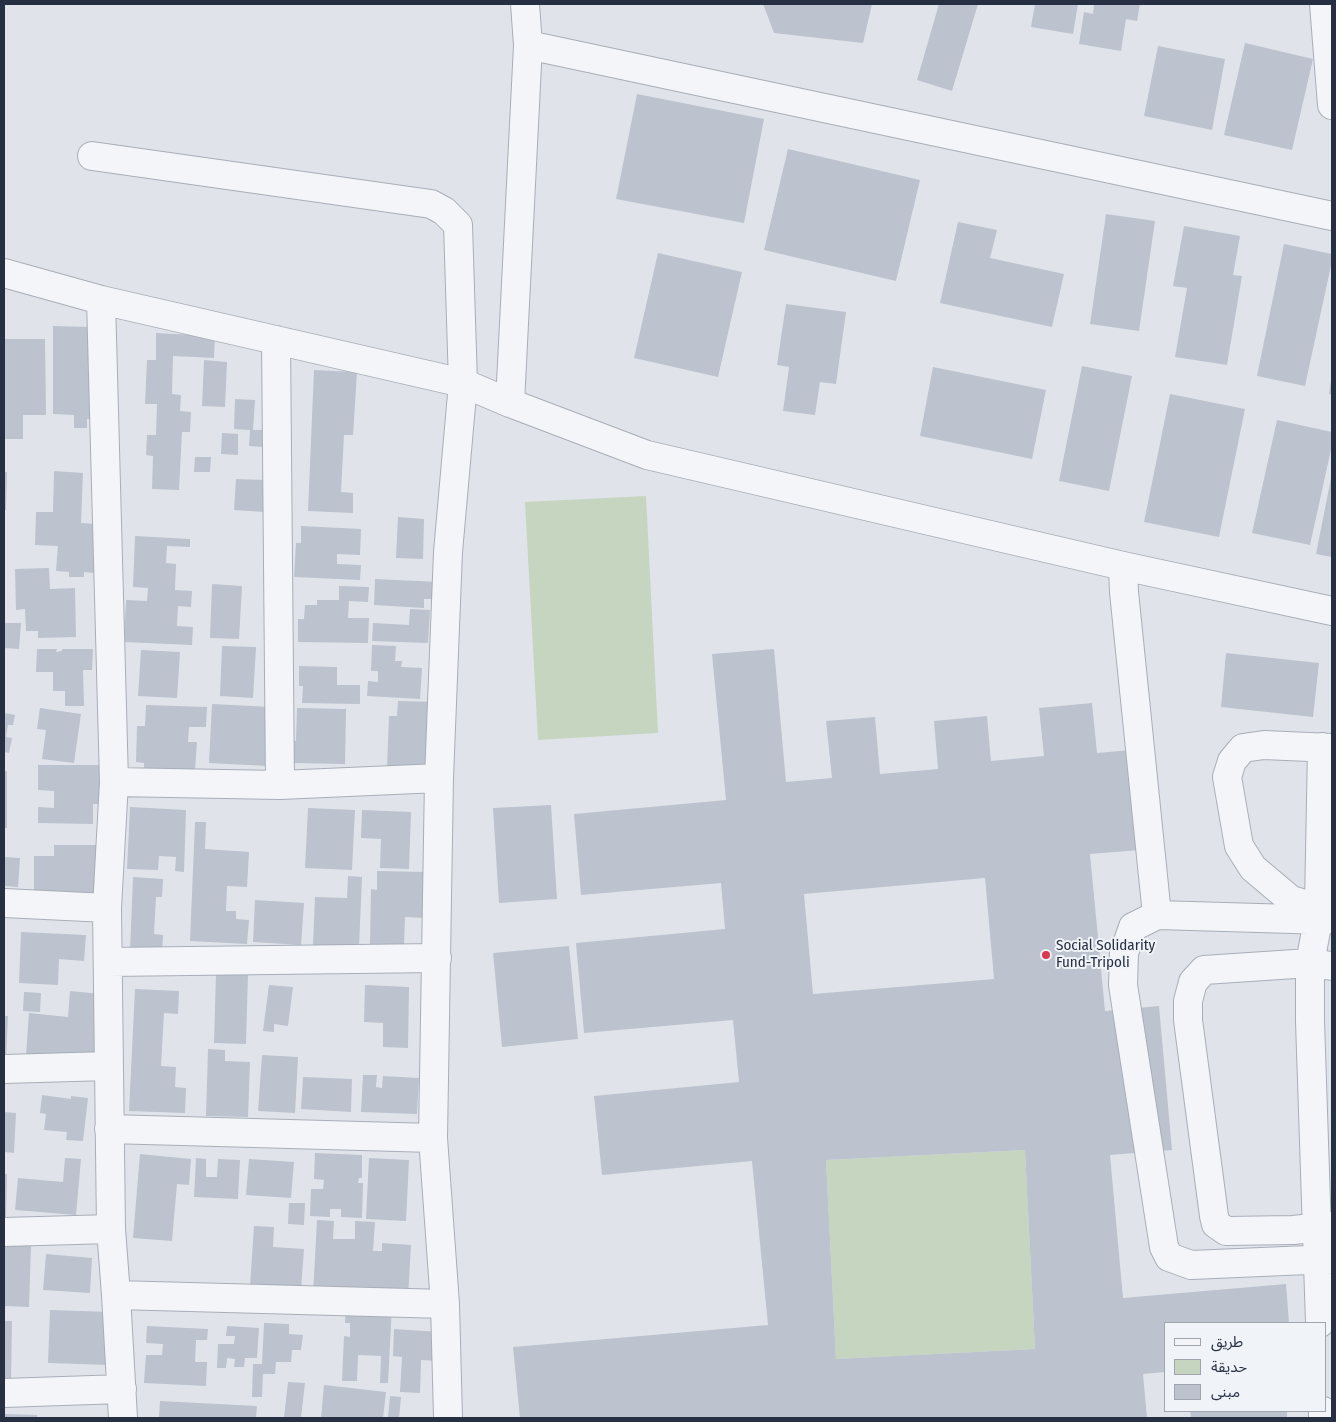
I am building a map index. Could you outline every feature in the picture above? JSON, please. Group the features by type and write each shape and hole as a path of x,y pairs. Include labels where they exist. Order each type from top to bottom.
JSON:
{"street":[{"path":"510,404 528,46 525,4"},
{"path":"1324,4 1332,105"},
{"path":"528,46 1332,216"},
{"path":"92,156 431,204 444,211 458,225 463,384 448,552 439,778 433,1138 445,1304 448,1418"},
{"path":"4,274 100,300 463,384 510,404 647,455 1123,566 1332,611"},
{"path":"100,300 114,782 107,908 111,1229 123,1418"},
{"path":"276,340 280,785"},
{"path":"1123,566 1124,592 1157,915"},
{"path":"1320,1322 1325,1259 1324,1227 1310,1021 1321,965 1325,912 1327,747 1264,744 1243,748 1232,761 1227,777 1239,846 1253,868 1291,900 1325,912"},
{"path":"114,782 280,785 439,778"},
{"path":"4,903 107,908"},
{"path":"1325,912 1157,915 1133,927 1124,953 1123,985 1164,1247 1169,1257 1191,1265 1325,1259"},
{"path":"108,962 437,958"},
{"path":"1321,965 1204,970 1194,982 1188,1001 1188,1020 1216,1224 1226,1231 1324,1227"},
{"path":"4,1069 109,1066"},
{"path":"109,1129 433,1138"},
{"path":"4,1232 111,1229"},
{"path":"116,1294 445,1304"},
{"path":"4,1393 122,1389"}],"green space":[{"path":"646,496 658,733 538,740 525,502"},
{"path":"1025,1150 1035,1349 836,1359 826,1160"}],"building":[{"path":"763,4 872,4 863,43 774,33"},
{"path":"939,4 978,4 952,91 917,80"},
{"path":"1035,4 1078,4 1073,34 1031,27"},
{"path":"1094,4 1140,4 1137,21 1126,19 1121,51 1079,44 1084,12 1093,14"},
{"path":"1245,43 1313,59 1292,150 1224,135"},
{"path":"1158,46 1225,59 1212,130 1144,116"},
{"path":"637,94 764,119 744,223 616,199"},
{"path":"788,149 920,180 896,281 764,250"},
{"path":"1106,214 1155,221 1139,331 1090,324"},
{"path":"958,222 997,230 990,258 1064,274 1052,327 940,303"},
{"path":"1184,226 1240,236 1233,275 1242,276 1227,365 1175,357 1187,288 1173,286"},
{"path":"1284,244 1332,254 1305,386 1257,376"},
{"path":"658,253 742,272 718,377 634,358"},
{"path":"786,304 846,312 836,384 820,382 815,415 783,411 789,367 777,365"},
{"path":"53,326 90,327 89,394 102,394 97,419 87,419 87,428 74,428 74,415 53,414"},
{"path":"156,333 215,336 214,358 173,356 172,394 181,395 180,411 191,412 190,432 182,432 179,490 152,489 153,456 146,455 147,435 156,435 157,404 145,404 147,360 156,360"},
{"path":"4,339 45,339 46,415 23,415 23,439 4,439"},
{"path":"204,360 227,362 225,407 202,406"},
{"path":"1082,366 1132,376 1109,491 1059,481"},
{"path":"933,367 1046,390 1032,459 920,436"},
{"path":"314,370 357,372 353,435 344,435 341,492 353,493 353,513 308,511"},
{"path":"1332,381 1332,395 1329,394"},
{"path":"1170,394 1245,409 1219,537 1144,522"},
{"path":"235,399 255,400 253,430 264,430 263,447 249,446 250,430 234,429"},
{"path":"1277,420 1332,432 1332,445 1310,545 1252,533"},
{"path":"222,433 238,434 238,455 221,454"},
{"path":"195,457 211,457 210,472 194,472"},
{"path":"54,471 83,473 81,523 97,524 95,573 84,572 84,577 69,577 69,572 56,571 58,546 35,545 36,512 53,512"},
{"path":"4,472 7,472 6,510 4,510"},
{"path":"1332,478 1332,557 1316,554"},
{"path":"236,479 266,480 265,512 234,510"},
{"path":"398,517 424,519 423,559 396,558"},
{"path":"301,526 361,529 360,555 337,554 337,564 361,565 360,580 294,577 296,543 301,543"},
{"path":"135,536 190,539 190,547 167,546 166,563 176,564 175,590 192,591 191,607 178,606 177,626 193,627 192,645 124,642 126,600 147,601 148,588 133,587"},
{"path":"49,568 50,589 75,588 76,637 38,638 38,631 26,631 25,609 16,610 15,569"},
{"path":"375,579 440,582 439,599 424,599 424,608 374,605"},
{"path":"212,584 242,586 239,639 210,638"},
{"path":"339,586 369,587 368,602 349,601 348,618 369,618 368,643 298,642 298,619 304,619 305,605 317,605 317,600 339,600"},
{"path":"410,609 430,610 428,643 372,641 373,623 409,625"},
{"path":"4,623 21,623 19,649 4,648"},
{"path":"372,645 396,646 395,661 402,661 401,667 422,668 420,699 367,696 368,681 378,682 378,671 371,671"},
{"path":"222,646 256,647 253,698 220,696"},
{"path":"37,649 57,649 56,652 62,651 62,649 93,649 92,670 83,670 84,706 65,706 65,691 53,691 53,672 36,672"},
{"path":"774,649 786,782 832,778 826,721 875,717 880,774 938,769 934,721 987,716 991,761 1044,756 1039,708 1092,703 1097,753 1131,750 1140,850 1090,854 1105,1011 1159,1006 1172,1150 1110,1155 1123,1298 1286,1284 1289,1322 1164,1322 1164,1372 1143,1374 1147,1418 520,1418 513,1347 768,1325 752,1161 602,1175 594,1096 739,1082 733,1020 584,1033 576,943 725,929 721,883 581,895 574,814 726,800 712,654","holes":["985,878 994,979 813,994 804,894","1025,1150 1035,1349 836,1359 826,1160"]},
{"path":"141,650 180,652 177,698 138,696"},
{"path":"1226,653 1319,663 1313,717 1221,707"},
{"path":"299,666 337,667 337,685 360,685 360,704 302,703 303,686 299,686"},
{"path":"398,701 438,702 437,768 387,767 389,716 397,716"},
{"path":"212,704 271,707 268,766 209,763"},
{"path":"146,705 207,707 206,727 189,727 188,742 197,742 195,770 144,768 144,763 136,762 137,726 145,726"},
{"path":"40,708 81,714 74,763 42,759 46,730 37,729"},
{"path":"297,708 346,709 345,764 293,763"},
{"path":"4,713 15,715 13,725 8,725 6,737 12,738 9,753 4,752"},
{"path":"38,765 103,765 103,804 93,804 93,824 38,823 38,807 54,808 54,791 38,790"},
{"path":"4,771 7,771 7,828 4,828"},
{"path":"551,805 557,899 499,903 493,808"},
{"path":"130,807 186,810 184,872 175,871 176,857 159,856 158,870 127,869"},
{"path":"308,808 355,810 352,870 305,868"},
{"path":"362,810 411,812 409,869 380,868 381,839 361,838"},
{"path":"195,822 206,822 205,849 249,852 247,887 227,886 226,911 236,911 236,919 249,920 247,944 190,941"},
{"path":"54,845 96,845 96,893 34,892 34,856 54,856"},
{"path":"4,857 20,858 18,887 4,886"},
{"path":"377,871 427,872 426,918 405,917 404,946 370,945 371,889 377,890"},
{"path":"348,876 362,877 359,947 313,945 315,897 347,898"},
{"path":"133,877 163,879 162,897 156,897 154,934 163,935 162,954 130,952"},
{"path":"255,900 304,903 301,945 253,942"},
{"path":"21,932 86,935 84,961 59,959 58,985 19,983"},
{"path":"569,946 578,1039 502,1047 493,953"},
{"path":"216,974 248,974 246,1044 214,1043"},
{"path":"269,985 293,987 288,1026 274,1024 274,1032 263,1031"},
{"path":"365,985 409,987 408,1048 383,1047 383,1023 364,1022"},
{"path":"135,989 179,991 178,1014 164,1013 161,1066 176,1067 175,1087 186,1088 185,1113 129,1111"},
{"path":"70,991 101,994 95,1061 26,1055 29,1013 68,1017"},
{"path":"24,992 41,993 40,1012 23,1011"},
{"path":"4,1016 8,1016 6,1059 4,1059"},
{"path":"208,1049 225,1050 225,1061 250,1062 248,1117 206,1116"},
{"path":"262,1055 298,1057 295,1113 258,1111"},
{"path":"363,1075 377,1075 376,1087 382,1088 383,1076 419,1078 417,1114 361,1112"},
{"path":"303,1077 352,1079 351,1112 301,1109"},
{"path":"42,1095 71,1099 71,1096 88,1098 83,1141 66,1140 67,1132 44,1130 46,1114 40,1113"},
{"path":"4,1112 16,1113 14,1153 5,1152"},
{"path":"315,1153 362,1155 362,1178 359,1178 358,1183 363,1183 362,1218 341,1217 341,1209 330,1209 330,1217 310,1216 311,1189 323,1189 324,1180 314,1179"},
{"path":"140,1154 191,1159 189,1185 177,1184 172,1241 133,1238"},
{"path":"65,1158 81,1159 76,1215 15,1210 18,1178 63,1182"},
{"path":"196,1158 206,1159 206,1177 217,1177 218,1159 240,1160 238,1199 194,1197"},
{"path":"369,1158 409,1160 406,1221 366,1219"},
{"path":"249,1159 294,1162 291,1198 246,1195"},
{"path":"4,1174 7,1174 6,1218 4,1218"},
{"path":"289,1203 305,1203 304,1225 288,1224"},
{"path":"317,1220 334,1221 333,1239 355,1239 355,1221 375,1222 373,1251 382,1251 382,1243 411,1245 408,1298 313,1294"},
{"path":"254,1226 274,1227 273,1247 304,1249 301,1289 250,1286"},
{"path":"4,1245 31,1246 29,1307 4,1306"},
{"path":"46,1254 92,1258 90,1293 43,1290"},
{"path":"346,1304 392,1306 388,1383 380,1383 381,1356 358,1355 357,1381 342,1381 344,1336 350,1337 350,1323 345,1323"},
{"path":"50,1310 111,1312 109,1365 48,1363"},
{"path":"4,1321 12,1321 11,1381 4,1381"},
{"path":"264,1323 289,1324 289,1334 303,1335 301,1350 292,1350 291,1362 276,1362 275,1374 263,1374 262,1397 252,1397 253,1364 262,1364"},
{"path":"147,1326 208,1329 207,1340 196,1340 195,1362 207,1362 206,1386 144,1383 146,1355 162,1355 163,1344 146,1343"},
{"path":"227,1326 259,1328 257,1358 245,1358 244,1367 234,1367 235,1359 227,1358 226,1368 217,1368 218,1344 234,1344 235,1336 226,1336"},
{"path":"394,1329 440,1332 439,1361 421,1360 420,1393 400,1392 402,1357 393,1356"},
{"path":"288,1382 305,1383 301,1418 284,1418"},
{"path":"324,1385 386,1392 383,1418 321,1418"},
{"path":"390,1396 401,1397 399,1418 388,1418"},
{"path":"160,1401 257,1406 256,1418 159,1418"},
{"path":"1190,1412 1287,1412 1287,1418 1191,1418"},
{"path":"4,1414 37,1415 37,1418 4,1418"}],"place":[{"name":"Social Solidarity Fund-Tripoli","path":"1046,955"}]}
